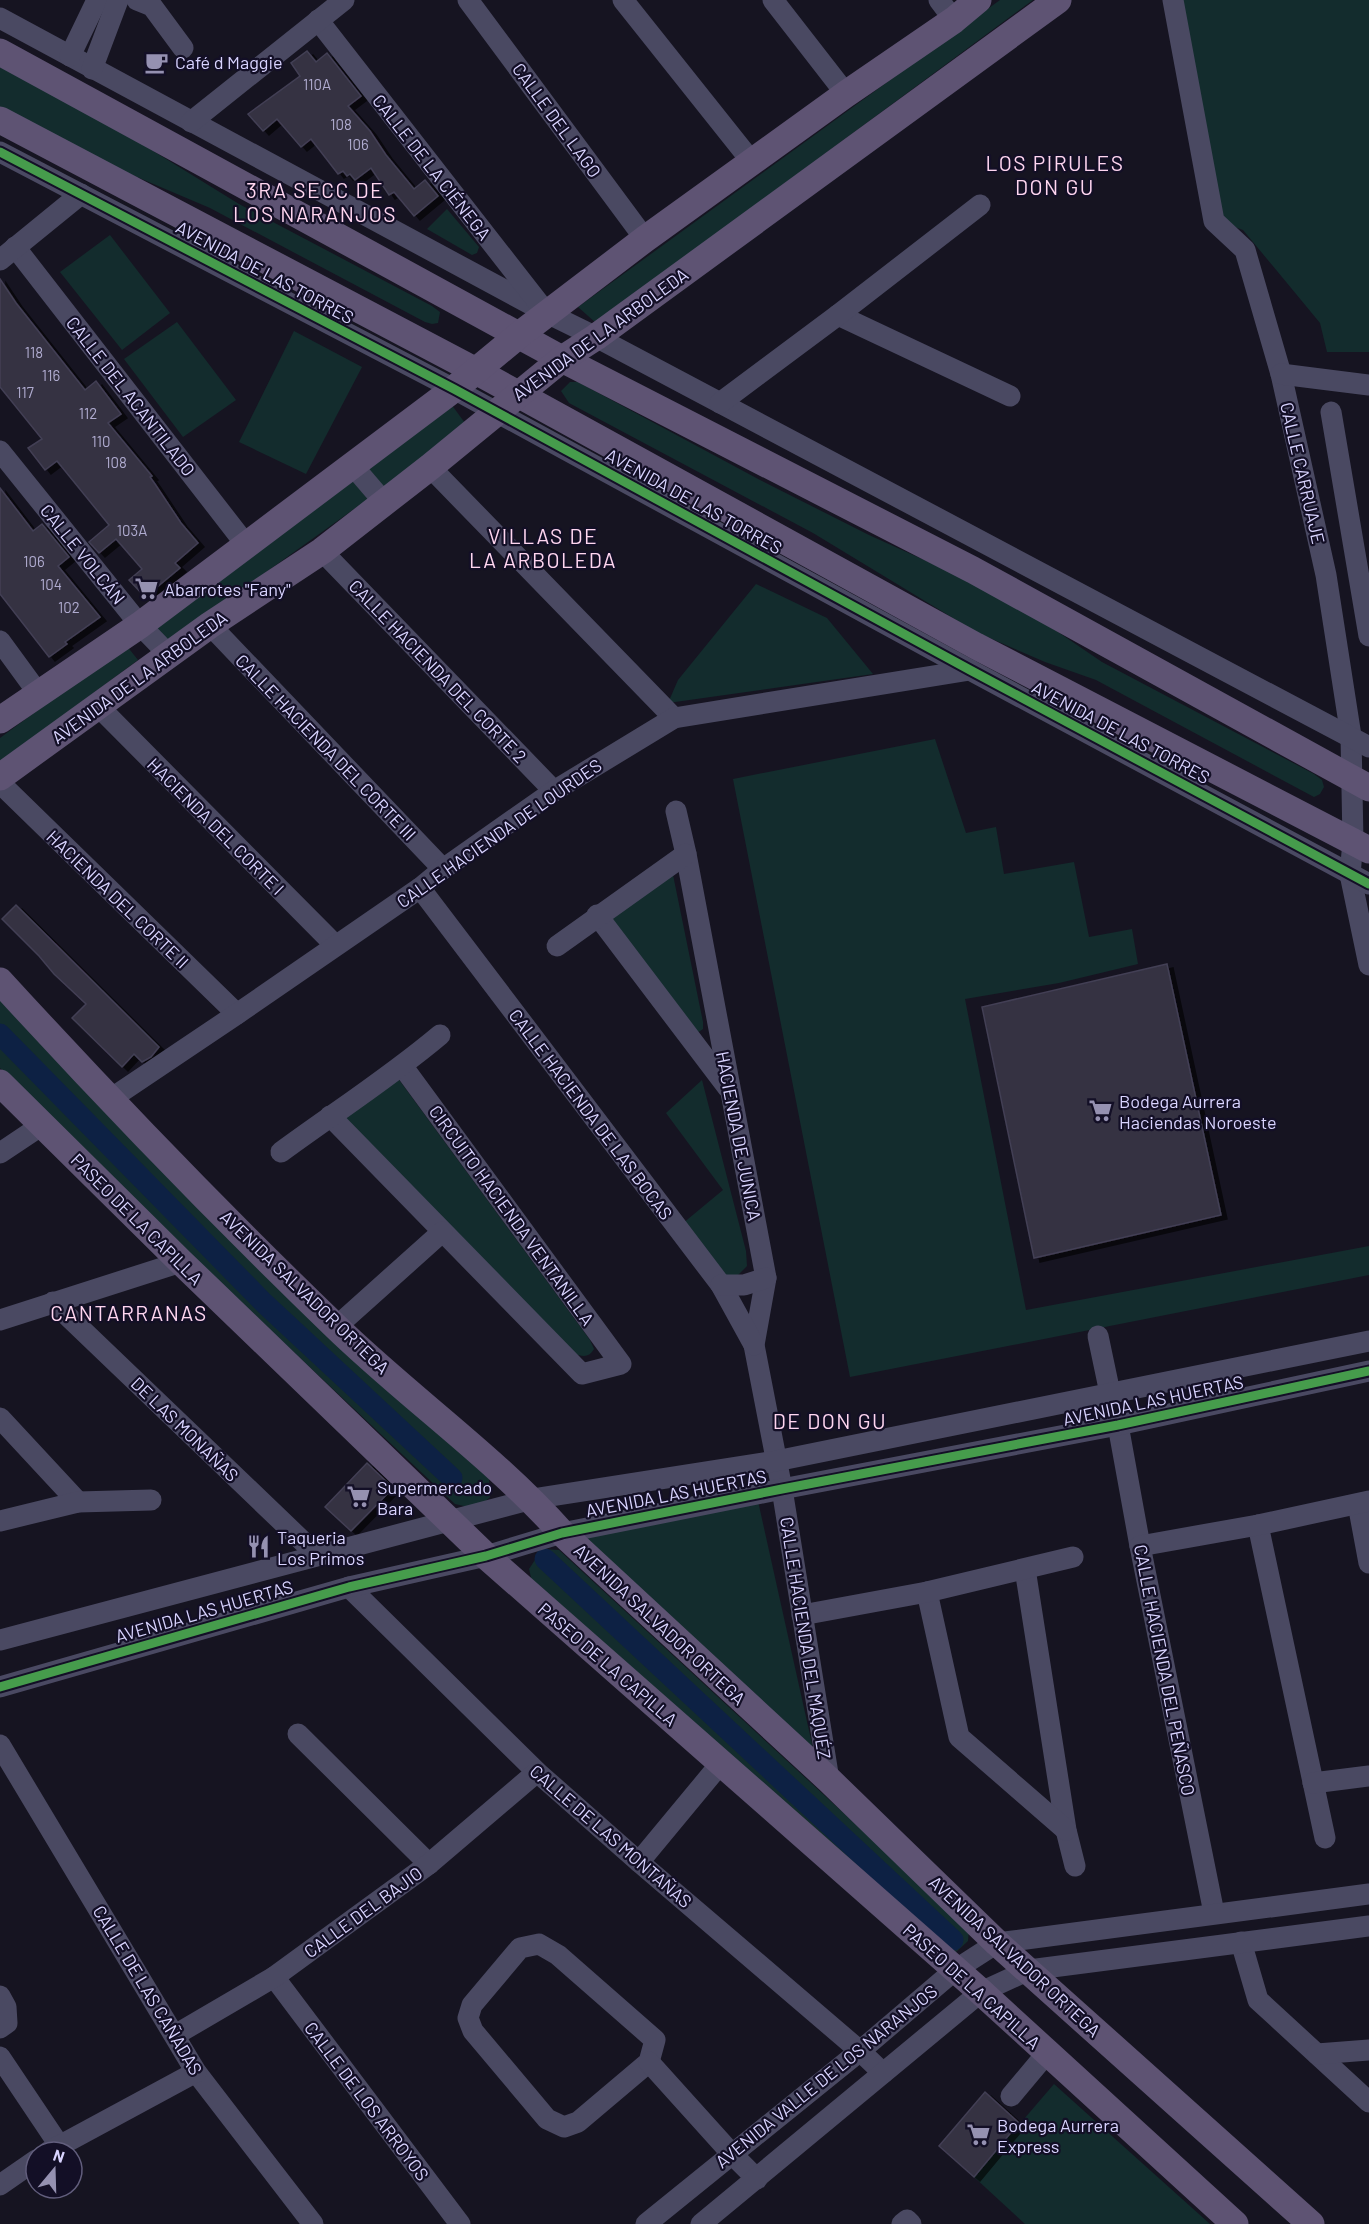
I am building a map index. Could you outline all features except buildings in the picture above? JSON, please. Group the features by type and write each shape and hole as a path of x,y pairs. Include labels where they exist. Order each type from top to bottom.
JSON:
{"main road":[{"path":"0,720 140,625 247,546 476,371 519,334 846,94 946,10 978,0"},
{"name":"AVENIDA DE LA ARBOLEDA","path":"0,777 210,625 322,551 383,501 430,467 562,359 1058,0"},
{"path":"0,52 562,359 973,570 1361,784"},
{"name":"AVENIDA DE LAS TORRES","path":"0,120 476,371 976,646 1361,846"},
{"name":"AVENIDA SALVADOR ORTEGA","path":"0,981 109,1100 336,1327 532,1499 562,1533 829,1780 997,1943 1311,2224"},
{"name":"PASEO DE LA CAPILLA","path":"0,1083 181,1262 486,1556 981,1992 1235,2224"}],"street":[{"path":"70,56 97,0"},
{"path":"92,69 118,0"},
{"path":"191,122 344,0"},
{"name":"CALLE DEL LAGO","path":"468,0 645,240"},
{"path":"623,0 752,162"},
{"path":"773,0 846,94"},
{"name":"CALLE CARRUAJE","path":"1173,0 1214,221 1245,250 1281,374 1326,575 1360,742 1361,846 1350,874 1369,965"},
{"path":"145,2 183,48"},
{"path":"0,18 547,313 596,336 1360,742"},
{"name":"CALLE DE LA CIÉNEGA","path":"318,20 547,313"},
{"name":"AVENIDA DE LAS TORRES","path":"0,152 454,388 970,670 1369,884"},
{"path":"8,253 81,194"},
{"path":"720,403 980,205"},
{"name":"CALLE DEL ACANTILADO","path":"8,253 247,546"},
{"path":"838,315 1010,396"},
{"path":"1281,374 1369,385"},
{"path":"1331,412 1369,636"},
{"name":"CALLE VOLCÁN","path":"0,451 140,625 169,655"},
{"path":"352,466 383,501"},
{"path":"430,467 674,718"},
{"name":"CALLE HACIENDA DEL CORTE 2","path":"322,551 554,791"},
{"name":"CALLE HACIENDA DEL CORTE III","path":"210,625 443,869"},
{"path":"0,641 38,693"},
{"name":"CALLE HACIENDA DE LOURDES","path":"109,1100 420,888 443,869 554,791 674,718 970,670"},
{"name":"HACIENDA DEL CORTE I","path":"98,706 335,945"},
{"name":"HACIENDA DEL CORTE II","path":"0,783 237,1014"},
{"name":"HACIENDA DE JUNICA","path":"676,810 766,1278 754,1345 776,1461"},
{"path":"557,946 597,915 686,854"},
{"name":"CALLE HACIENDA DE LAS BOCAS","path":"420,888 721,1285 754,1345"},
{"path":"597,915 730,1091"},
{"path":"281,1152 403,1066 440,1035"},
{"name":"CIRCUITO HACIENDA VENTANILLA","path":"403,1066 621,1364 582,1374 441,1232"},
{"path":"330,1116 441,1232 336,1327"},
{"path":"0,1153 42,1125"},
{"path":"0,1320 181,1262"},
{"path":"721,1285 744,1285 766,1278"},
{"name":"DE LAS MONAÑAS","path":"53,1302 317,1555"},
{"path":"1098,1335 1110,1394"},
{"name":"AVENIDA LAS HUERTAS","path":"0,1640 532,1499 776,1461 1369,1341"},
{"name":"AVENIDA LAS HUERTAS","path":"0,1687 349,1587 486,1556 562,1533 1118,1425 1369,1371"},
{"path":"0,1418 78,1502"},
{"name":"CALLE HACIENDA DEL PEÑASCO","path":"1118,1425 1214,1913"},
{"name":"CALLE HACIENDA DEL MAQUÉZ","path":"776,1461 829,1780"},
{"path":"0,1521 78,1502 151,1500"},
{"path":"1140,1546 1363,1503 1369,1563"},
{"path":"1258,1525 1325,1838"},
{"path":"802,1615 927,1592 1073,1557"},
{"path":"1025,1569 1066,1830 1075,1866"},
{"name":"CALLE DE LAS MONTAÑAS","path":"349,1587 537,1772 883,2073"},
{"path":"927,1592 959,1737 1066,1830"},
{"path":"298,1734 429,1864"},
{"name":"CALLE DE LAS CAÑADAS","path":"0,1745 176,2035 196,2072 313,2224"},
{"path":"639,1862 721,1763"},
{"name":"CALLE DEL BAJIO","path":"176,2035 274,1977 429,1864 537,1772"},
{"path":"1313,1783 1369,1776"},
{"name":"AVENIDA VALLE DE LOS NARANJOS","path":"646,2224 860,2051 955,1970 997,1943 1369,1894"},
{"name":"AVENIDA VALLE DE LOS NARANJOS","path":"700,2224 981,1992 1029,1970 1369,1926"},
{"path":"1241,1942 1258,2000 1369,2102"},
{"path":"538,1944 558,1955 655,2040 649,2062 578,2122 564,2127 548,2119 473,2031 468,2018 472,2005 520,1948 538,1944"},
{"name":"CALLE DE LOS ARROYOS","path":"274,1977 460,2224"},
{"path":"0,1996 6,2007 7,2023 0,2028"},
{"path":"1317,2054 1369,2050"},
{"path":"1011,2097 1047,2053"},
{"path":"0,2057 49,2140"},
{"path":"649,2062 757,2179"},
{"path":"71,2140 196,2072"},
{"path":"0,2185 24,2168"},
{"path":"902,2224 907,2220 911,2224"}],"green space":[{"path":"1000,0 1033,0 596,323 578,307"},
{"path":"1179,0 1369,0 1369,352 1327,352 1320,323 1243,230 1221,222"},
{"path":"0,64 103,120 239,204 432,306 440,312 438,323 425,322 210,208 104,163 0,109"},
{"path":"447,209 479,247 477,253 472,255 427,229"},
{"path":"110,235 170,313 122,350 60,272"},
{"path":"177,322 236,400 183,437 124,359"},
{"path":"294,331 362,367 306,474 239,442"},
{"path":"570,382 578,382 760,480 869,535 977,584 1058,632 1102,662 1314,774 1322,780 1324,787 1320,794 1314,797 1096,680 1045,662 976,632 813,533 569,403 561,391"},
{"path":"451,404 465,423 385,488 365,468"},
{"path":"350,478 368,499 167,643 151,625"},
{"path":"756,584 827,618 873,674 668,703 678,680"},
{"path":"126,645 138,660 0,762 0,738"},
{"path":"935,739 966,833 996,827 1004,874 1074,862 1089,937 1132,929 1138,964 1059,983 965,999 1026,1310 1369,1246 1369,1275 850,1377 733,779"},
{"path":"671,865 703,1022 703,1029 694,1035 606,917"},
{"path":"0,982 489,1478 490,1497 477,1509 455,1504 59,1131 0,1068"},
{"path":"397,1077 590,1340 594,1349 589,1354 582,1356 572,1353 343,1117"},
{"path":"702,1080 746,1251 747,1266 737,1276 721,1276 682,1224 723,1190 666,1113"},
{"path":"758,1501 816,1762 580,1537"},
{"path":"542,1549 559,1550 969,1929 968,1941 954,1954 533,1586 529,1569"},
{"path":"1054,2084 1210,2224 1025,2224 974,2177"}],"waterway":[{"path":"0,1034 264,1303 452,1478"},
{"path":"545,1559 953,1940"}],"cycle path":[{"path":"0,152 454,389 1369,884"},
{"path":"0,1687 349,1587 486,1556 562,1533 1118,1425 1369,1371"}],"place":[{"name":"Café d Maggie","path":"157,62"},
{"name":"Abarrotes \"Fany\"","path":"146,589"},
{"name":"Bodega Aurrera Haciendas Noroeste","path":"1101,1111"},
{"name":"Supermercado Bara","path":"359,1497"},
{"name":"Taqueria Los Primos","path":"259,1547"},
{"name":"Bodega Aurrera Express","path":"979,2135"}],"district":[{"name":"LOS PIRULES DON GU","path":"1055,174"},
{"name":"3RA SECC DE LOS NARANJOS","path":"315,201"},
{"name":"VILLAS DE LA ARBOLEDA","path":"543,547"},
{"name":"CANTARRANAS","path":"129,1312"},
{"name":"DE DON GU","path":"830,1420"}]}
